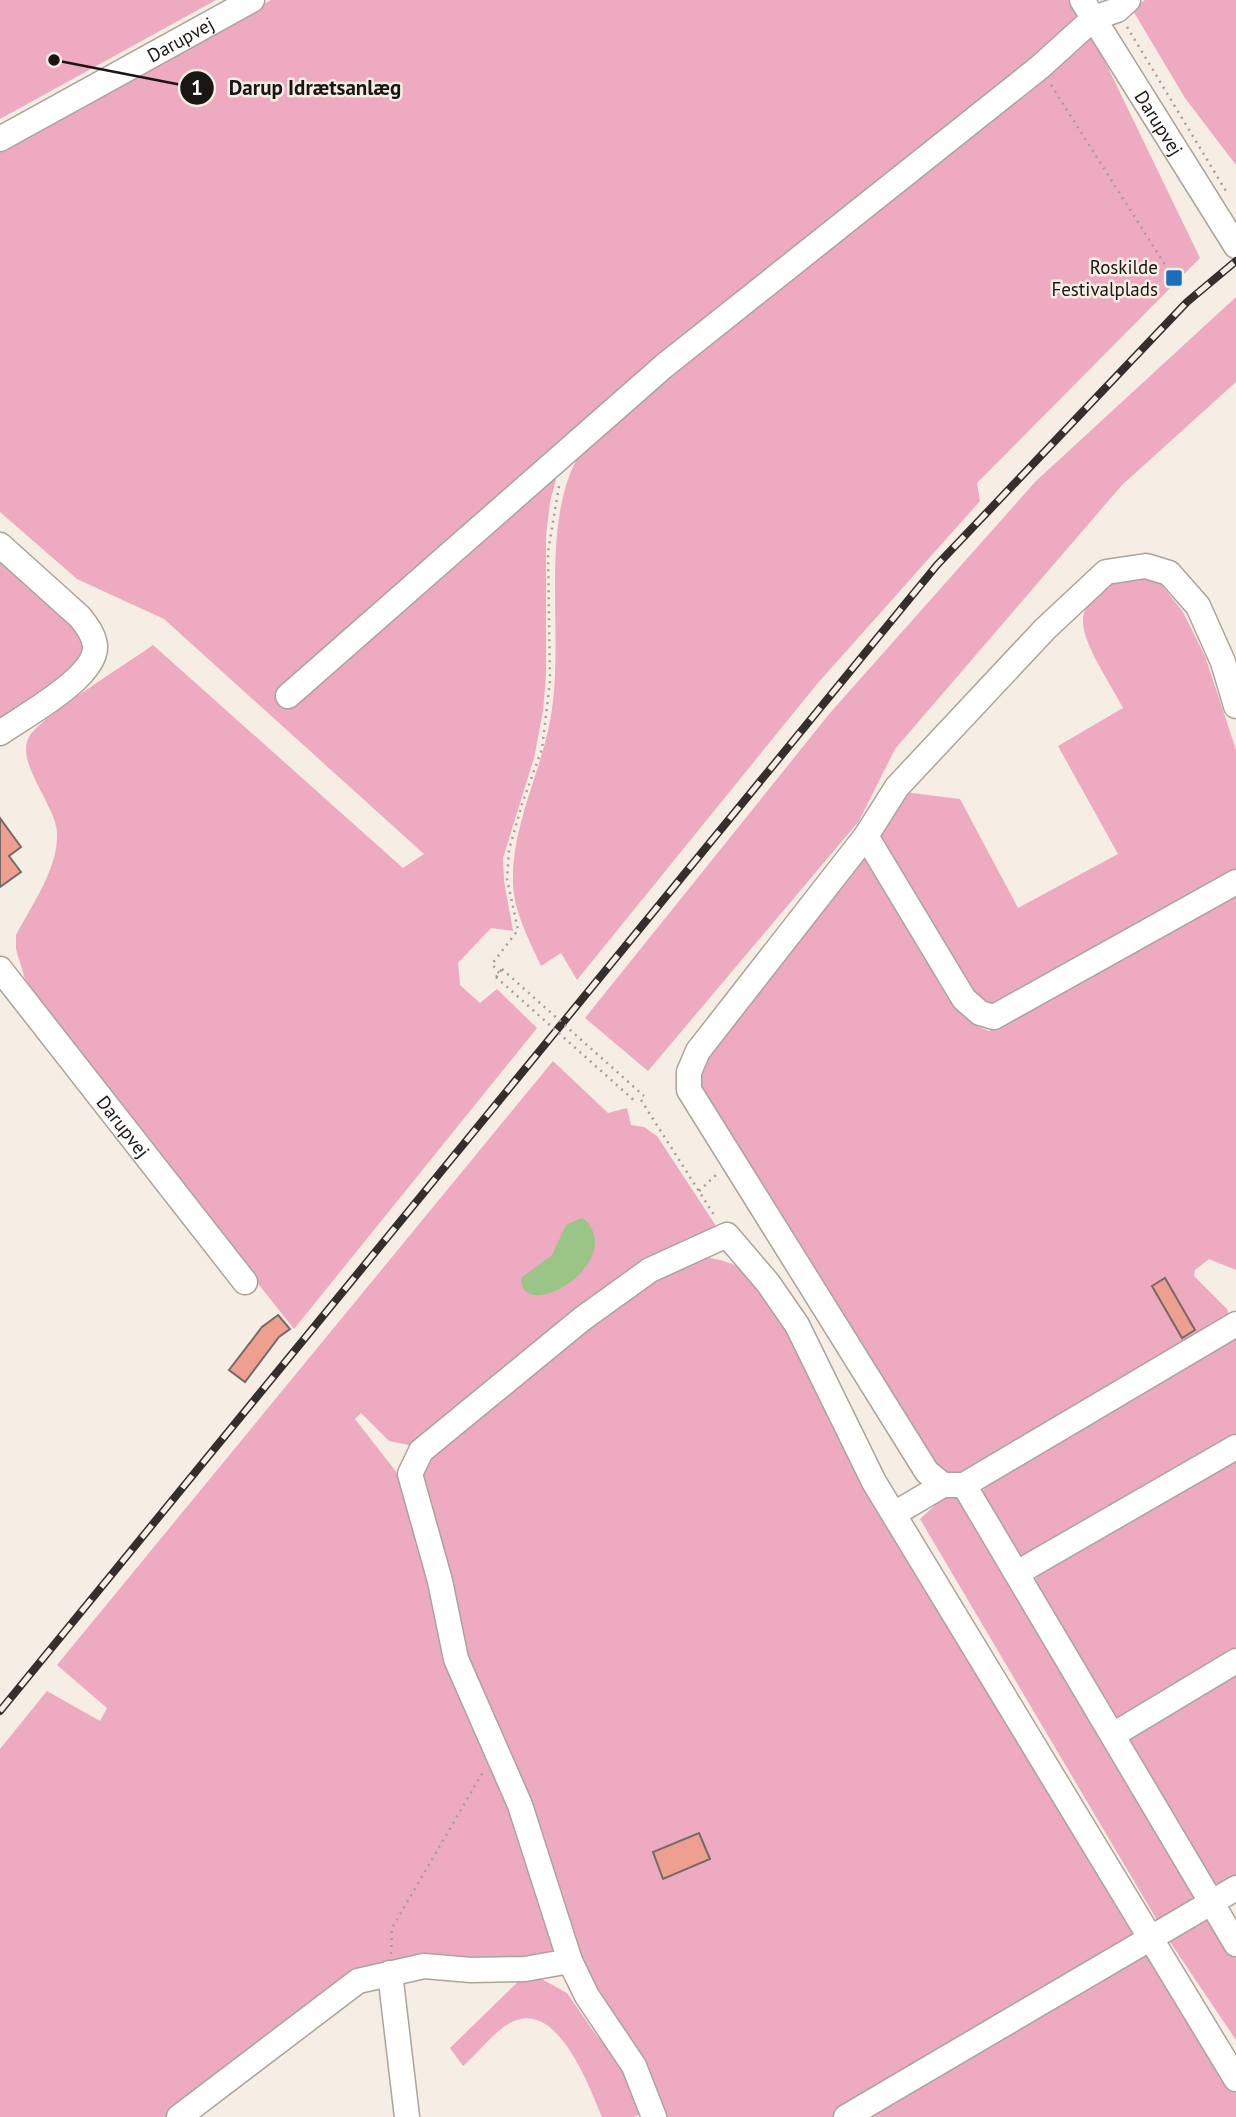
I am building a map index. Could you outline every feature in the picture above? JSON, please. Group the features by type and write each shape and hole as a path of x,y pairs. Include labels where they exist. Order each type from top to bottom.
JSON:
{"street":[{"name":"Darupvej","path":"0,139 252,0"},
{"name":"Darupvej","path":"1105,7 1220,222 1236,246"},
{"path":"288,696 664,366 1040,67 1105,7"},
{"path":"0,545 80,617 91,631 95,647 85,674 0,733"},
{"path":"1236,706 1229,662 1198,606 1169,573 1146,566 1106,572 1045,629 897,787 866,836 698,1051 689,1072 690,1090 927,1472 954,1485 1017,1573 1236,1944"},
{"path":"866,836 964,999 980,1013 994,1017 1236,882"},
{"name":"Darupvej","path":"0,969 245,1282"},
{"path":"654,2117 634,2066 587,1996 570,1961 520,1805 453,1650 440,1581 410,1474 414,1460 421,1451 582,1319 650,1270 727,1235 768,1283 797,1325 874,1482 1236,2080"},
{"path":"894,1514 954,1485 1236,1324"},
{"path":"1017,1573 1236,1447"},
{"path":"1113,1735 1236,1661"},
{"path":"846,2117 1236,1888"},
{"path":"179,2117 358,1981 424,1966 525,1969 570,1961"},
{"path":"390,1973 407,2117"}],"path":[{"path":"1105,7 1227,188 1226,195"},
{"path":"1040,67 1181,290"},
{"path":"499,973 492,964 518,930 508,879 509,850 542,749 550,681 548,552 558,488 568,452"},
{"path":"639,1102 644,1096 502,969 496,977 639,1102 727,1235"},
{"path":"699,1191 733,1160"},
{"path":"390,1973 392,1928 485,1769 500,1760"}],"shaded area":[{"path":"0,0 216,0 0,119"},
{"path":"271,0 1071,0 1077,15 1013,80 560,464 550,502 546,536 546,675 543,711 534,758 503,858 504,881 513,931 491,928 458,963 460,985 480,1003 497,989 537,1028 294,1329 59,1033 25,979 16,949 16,935 49,872 54,859 57,832 50,809 31,771 26,747 29,737 50,717 153,645 403,868 424,854 164,619 77,579 0,512 0,149"},
{"path":"1145,0 1236,0 1236,165 1185,98 1132,9"},
{"path":"1090,38 1097,45 1200,258 977,483 980,501 817,684 577,980 561,953 541,966 516,903 514,861 522,820 550,721 556,651 557,538 562,503 572,470 588,442"},
{"path":"1236,297 1236,382 1122,485 895,749 859,821 648,1071 585,1018 830,713 1036,481"},
{"path":"0,546 80,617 89,648 79,668 0,725"},
{"path":"1112,577 1157,579 1183,612 1205,656 1236,750 1236,876 1000,1006 980,1003 878,837 904,792 960,799 1018,908 1118,854 1058,746 1123,708 1093,654 1083,623 1085,609"},
{"path":"865,855 977,1026 989,1031 1236,890 1236,1270 1209,1259 1195,1270 1194,1276 1227,1309 1229,1315 961,1474 949,1473 936,1464 707,1107 700,1084 701,1060"},
{"path":"553,1061 608,1113 627,1108 631,1125 644,1127 657,1136 720,1232 414,1446 389,1441 361,1413 355,1419 401,1478 508,1788 555,1950 543,1957 510,1963 436,1957 388,1961 170,2117 0,2117 0,1749 47,1691 100,1721 107,1708 57,1665"},
{"path":"582,1218 591,1228 595,1241 592,1256 584,1269 558,1290 533,1295 524,1290 521,1278 552,1255 566,1225"},
{"path":"702,1257 736,1266 764,1286 1137,1932 833,2117 661,2117 607,2022 465,1665 420,1484 425,1462 654,1276"},
{"path":"1236,1333 1236,1443 1018,1558 982,1493 987,1483"},
{"path":"1236,1460 1236,1654 1117,1719 1034,1581 1041,1572"},
{"path":"961,1493 1236,1958 1236,2040 1170,1942 920,1519 945,1496"},
{"path":"1236,1669 1236,1877 1212,1885 1128,1739"},
{"path":"1145,1948 1236,2091 1236,2117 854,2117"},
{"path":"524,1976 540,1978 567,1993 596,2035 624,2064 646,2112 634,2117 602,2117 569,2049 557,2034 543,2023 528,2018 505,2026 463,2066 450,2048"}],"building":[{"path":"0,818 21,847 9,856 21,872 0,887"},
{"path":"1165,1278 1195,1330 1182,1338 1152,1286"},
{"path":"278,1315 290,1329 279,1337 245,1382 229,1370 262,1327"},
{"path":"699,1833 710,1859 663,1879 653,1852"}],"railway":[{"path":"0,1711 937,565 1187,302 1236,261"}],"place":[{"name":"Darup Idrætsanlæg","path":"54,60"},
{"name":"Roskilde Festivalplads","path":"1174,278"}]}
